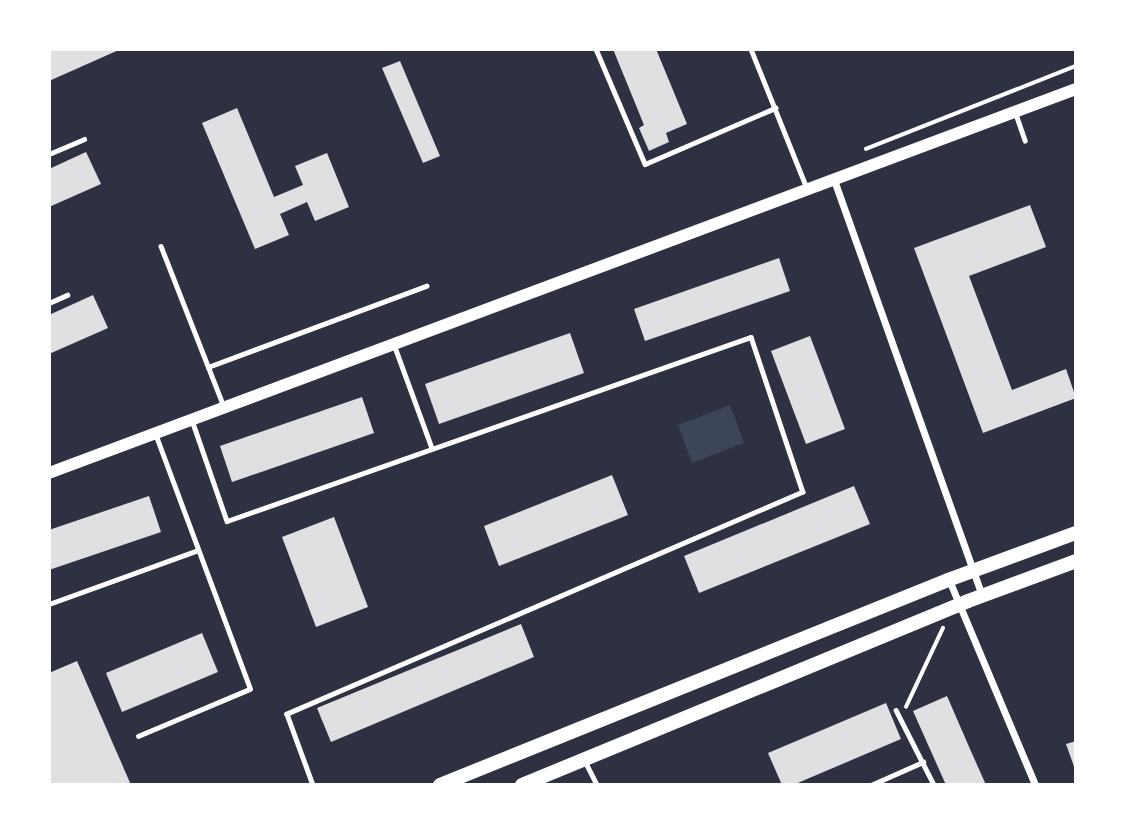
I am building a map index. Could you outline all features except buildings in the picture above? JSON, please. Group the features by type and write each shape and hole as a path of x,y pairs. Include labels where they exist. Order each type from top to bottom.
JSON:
{"main road":[{"path":"440,785 948,580 1076,533"},
{"path":"522,785 959,605 1076,561"}],"street":[{"path":"49,472 1076,89"},
{"path":"834,180 982,596"},
{"path":"948,580 1035,785"}],"lane":[{"path":"596,49 645,164 775,108"},
{"path":"751,49 808,190"},
{"path":"1015,112 1025,140"},
{"path":"49,155 84,139"},
{"path":"161,246 224,407"},
{"path":"208,366 426,286"},
{"path":"49,303 67,295"},
{"path":"192,419 227,521 751,337 803,492 287,715 313,785"},
{"path":"394,344 432,448"},
{"path":"138,736 250,689 155,433"},
{"path":"49,604 198,550"},
{"path":"897,710 934,785"},
{"path":"584,759 597,785"},
{"path":"871,785 923,762"}],"path":[{"path":"938,120 1076,66"},
{"path":"902,717 944,626"}],"shaded area":[{"path":"730,405 744,443 692,463 678,425"}]}
